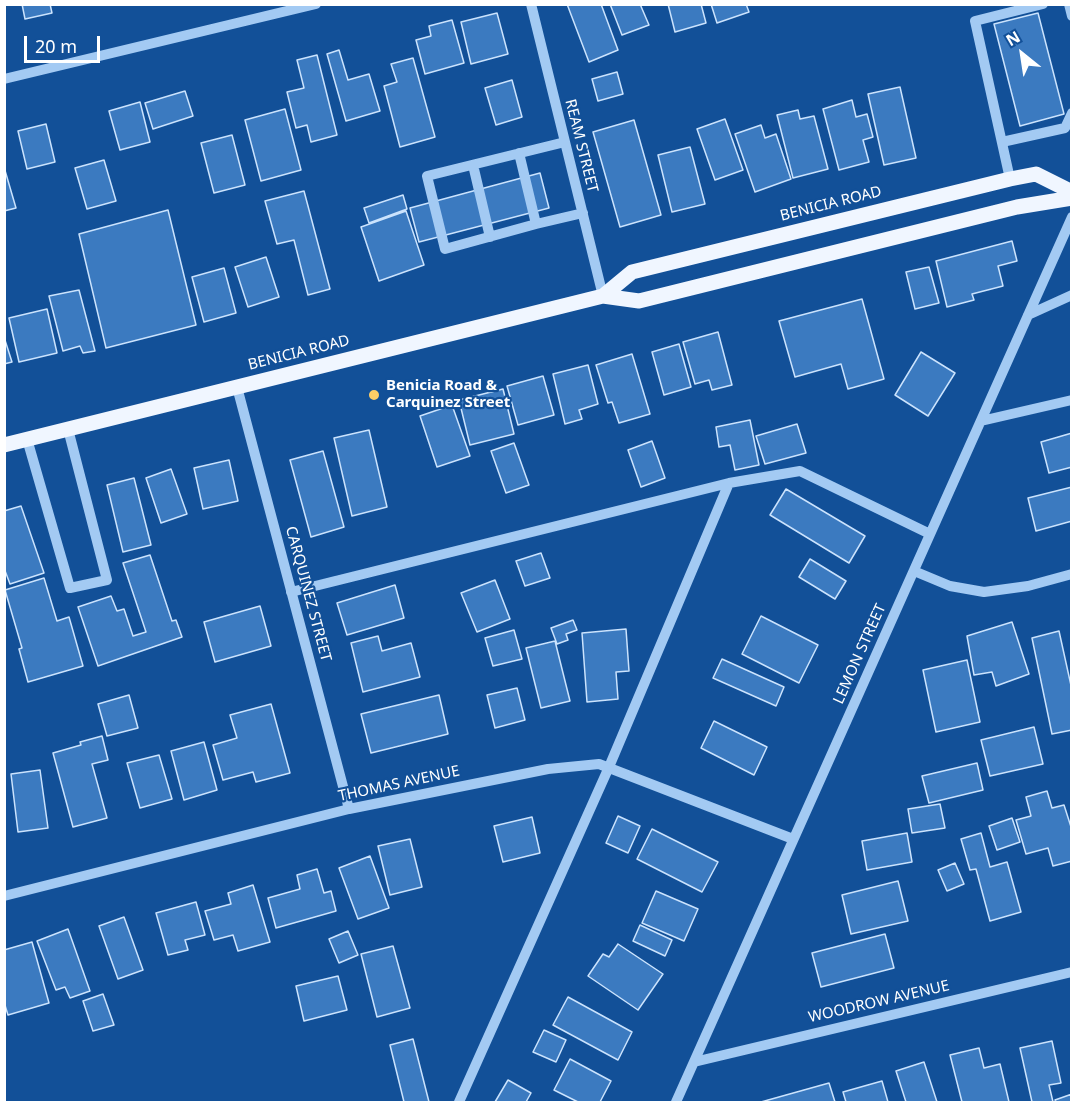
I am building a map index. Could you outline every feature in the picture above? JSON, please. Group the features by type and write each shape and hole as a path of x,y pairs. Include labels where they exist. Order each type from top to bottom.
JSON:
{"main road":[{"name":"BENICIA ROAD","path":"603,296 632,272 1010,178 1036,174 1071,192"},
{"name":"BENICIA ROAD","path":"4,445 603,296 639,301 1017,207 1071,198"}],"street":[{"path":"4,79 316,4"},
{"name":"REAM STREET","path":"531,4 603,296"},
{"path":"1010,178 975,21 1043,4"},
{"path":"1069,4 1071,16"},
{"path":"1002,142 1065,128 1071,113"},
{"path":"565,142 427,176 445,249 583,213"},
{"path":"519,153 537,224"},
{"path":"473,165 490,237"},
{"name":"LEMON STREET","path":"676,1102 1071,217"},
{"path":"1028,315 1071,295"},
{"name":"CARQUINEZ STREET","path":"237,387 349,809"},
{"path":"981,421 1071,400"},
{"path":"27,439 70,588 107,580 68,429"},
{"path":"291,592 729,483 800,471 930,534"},
{"path":"459,1102 609,767 729,483"},
{"path":"914,571 950,586 984,592 1028,586 1071,574"},
{"name":"THOMAS AVENUE","path":"4,896 349,809 548,769 599,764 793,839"},
{"name":"WOODROW AVENUE","path":"694,1062 1071,972"}],"building":[{"path":"22,4 50,4 52,13 25,19"},
{"path":"567,4 601,4 618,50 589,62"},
{"path":"610,4 640,4 649,25 622,35"},
{"path":"668,4 701,4 706,23 675,32"},
{"path":"711,4 746,4 749,12 717,23"},
{"path":"497,13 508,54 471,64 461,22"},
{"path":"1038,13 1064,114 1020,126 994,24"},
{"path":"452,20 464,63 425,74 416,40 431,36 429,26"},
{"path":"339,50 348,80 369,74 380,111 346,121 327,54"},
{"path":"317,55 337,135 311,142 307,125 296,128 287,92 304,88 297,60"},
{"path":"413,58 435,137 400,147 384,86 397,82 391,64"},
{"path":"617,72 623,94 598,101 592,79"},
{"path":"512,80 522,117 496,125 485,88"},
{"path":"900,87 916,158 884,165 868,94"},
{"path":"185,91 193,116 153,129 145,103"},
{"path":"852,100 856,117 867,114 873,137 863,140 869,162 839,170 823,109"},
{"path":"140,102 150,142 120,150 109,111"},
{"path":"285,109 301,170 261,181 245,120"},
{"path":"798,110 800,119 814,116 828,169 793,178 777,115"},
{"path":"725,119 743,170 715,180 697,129"},
{"path":"634,120 661,215 620,227 593,132"},
{"path":"46,124 55,162 27,169 18,131"},
{"path":"761,125 765,138 776,134 791,179 755,192 735,134"},
{"path":"232,135 245,185 214,193 201,143"},
{"path":"690,147 705,204 672,212 658,155"},
{"path":"104,160 116,201 87,209 75,168"},
{"path":"4,167 16,208 4,211"},
{"path":"540,173 549,208 419,242 410,208"},
{"path":"304,191 330,289 308,295 294,240 277,244 265,201"},
{"path":"403,195 407,209 369,223 364,208"},
{"path":"168,210 196,325 106,348 79,234"},
{"path":"406,211 424,265 379,281 361,227"},
{"path":"1012,241 1017,261 998,266 1003,286 972,294 974,300 947,307 936,261"},
{"path":"266,257 279,297 248,307 235,267"},
{"path":"929,267 939,303 915,309 906,272"},
{"path":"224,268 236,313 204,322 192,277"},
{"path":"79,290 95,351 83,353 80,346 63,351 49,296"},
{"path":"862,299 884,379 848,389 841,364 795,377 779,321"},
{"path":"47,309 57,353 19,362 9,318"},
{"path":"718,332 732,385 712,390 709,380 695,384 683,342"},
{"path":"4,337 12,362 4,364"},
{"path":"679,344 691,387 664,395 652,352"},
{"path":"921,352 955,373 928,416 895,395"},
{"path":"632,354 650,414 619,423 612,402 608,403 596,365"},
{"path":"588,365 598,404 579,410 582,419 565,424 553,374"},
{"path":"543,376 554,415 518,425 507,386"},
{"path":"503,389 514,434 470,445 459,400"},
{"path":"452,405 470,456 437,467 420,416"},
{"path":"750,420 759,465 735,470 730,445 719,447 716,427"},
{"path":"797,424 806,453 765,464 756,436"},
{"path":"369,430 387,507 352,516 334,438"},
{"path":"1072,433 1072,467 1049,473 1041,442"},
{"path":"652,441 665,478 641,487 628,450"},
{"path":"514,443 529,485 506,493 491,451"},
{"path":"323,451 344,527 311,537 290,460"},
{"path":"229,460 238,501 203,509 194,468"},
{"path":"171,469 187,514 161,523 146,478"},
{"path":"134,478 151,545 123,552 107,485"},
{"path":"1072,487 1072,521 1036,531 1028,498"},
{"path":"786,489 865,536 849,563 770,515"},
{"path":"21,506 44,573 10,584 4,568 4,511"},
{"path":"541,553 550,578 525,586 516,561"},
{"path":"150,555 172,621 176,620 182,637 98,666 78,607 111,596 117,611 124,609 133,636 146,632 123,563"},
{"path":"810,559 846,581 835,599 799,577"},
{"path":"44,578 57,621 69,617 83,666 28,682 19,649 22,648 5,590"},
{"path":"495,580 510,619 477,632 461,593"},
{"path":"395,585 404,618 347,635 337,603"},
{"path":"260,606 271,646 215,662 204,622"},
{"path":"761,616 818,645 799,683 742,654"},
{"path":"573,620 577,630 566,634 568,640 557,644 551,628"},
{"path":"1012,622 1029,674 996,686 992,672 974,675 967,636"},
{"path":"626,629 629,671 616,672 618,699 587,702 582,633"},
{"path":"514,630 522,659 493,666 485,638"},
{"path":"1059,631 1072,690 1072,730 1052,734 1032,638"},
{"path":"378,636 382,651 411,643 420,677 363,692 351,643"},
{"path":"555,641 570,701 541,708 526,648"},
{"path":"722,659 784,687 776,706 713,678"},
{"path":"967,660 980,722 936,732 923,670"},
{"path":"517,688 525,720 495,728 487,695"},
{"path":"129,695 138,728 107,736 98,704"},
{"path":"439,695 448,734 371,753 361,714"},
{"path":"271,704 290,773 256,782 253,772 223,780 213,745 237,738 230,715"},
{"path":"714,721 767,747 754,775 701,748"},
{"path":"1034,727 1043,764 990,776 981,740"},
{"path":"102,736 108,760 92,764 107,818 73,827 53,753"},
{"path":"204,742 217,790 184,800 171,751"},
{"path":"159,755 172,799 140,808 127,763"},
{"path":"977,763 983,790 929,803 922,776"},
{"path":"40,770 48,828 18,832 11,774"},
{"path":"1047,791 1052,808 1064,805 1072,830 1072,861 1053,866 1048,848 1026,854 1016,820 1031,816 1026,797"},
{"path":"940,804 945,828 912,833 908,809"},
{"path":"618,816 640,826 628,853 606,843"},
{"path":"532,817 540,853 503,862 494,826"},
{"path":"1012,818 1020,842 997,850 989,826"},
{"path":"652,829 718,862 702,892 637,859"},
{"path":"907,833 912,862 867,870 862,841"},
{"path":"981,833 990,867 1007,862 1021,912 990,921 976,869 970,870 961,839"},
{"path":"410,839 422,887 390,895 378,846"},
{"path":"370,856 389,908 358,919 339,868"},
{"path":"955,863 964,884 947,891 938,870"},
{"path":"317,869 324,893 331,891 336,911 276,928 268,898 300,889 297,875"},
{"path":"898,881 908,921 851,934 842,895"},
{"path":"253,885 270,942 238,951 233,935 214,940 205,911 231,904 228,893"},
{"path":"656,891 698,909 684,941 642,923"},
{"path":"196,902 205,935 185,940 188,950 168,955 156,913"},
{"path":"124,917 143,970 118,979 99,926"},
{"path":"640,925 672,940 665,956 633,941"},
{"path":"68,929 90,991 70,998 65,987 56,990 37,941"},
{"path":"348,931 358,955 339,963 329,939"},
{"path":"885,934 894,968 821,987 812,953"},
{"path":"32,942 49,1003 8,1015 4,1002 4,950"},
{"path":"618,944 663,974 638,1010 588,976 603,954 609,957"},
{"path":"393,946 410,1008 377,1017 361,954"},
{"path":"338,976 347,1010 304,1021 296,986"},
{"path":"103,994 114,1025 93,1031 83,1001"},
{"path":"568,997 632,1032 618,1060 553,1025"},
{"path":"544,1030 566,1040 556,1062 533,1052"},
{"path":"413,1039 429,1102 404,1102 390,1045"},
{"path":"1052,1041 1061,1083 1049,1085 1053,1102 1032,1102 1020,1048"},
{"path":"979,1048 984,1068 1000,1064 1009,1102 962,1102 950,1055"},
{"path":"570,1059 611,1081 600,1102 578,1102 554,1090"},
{"path":"924,1062 937,1102 906,1102 896,1071"},
{"path":"508,1080 531,1093 526,1102 495,1102"},
{"path":"882,1081 888,1102 846,1102 843,1092"},
{"path":"829,1083 835,1102 761,1102"},
{"path":"1072,1094 1072,1102 1056,1102 1055,1100"}],"place":[{"name":"Benicia Road & Carquinez Street","path":"374,395"}]}
